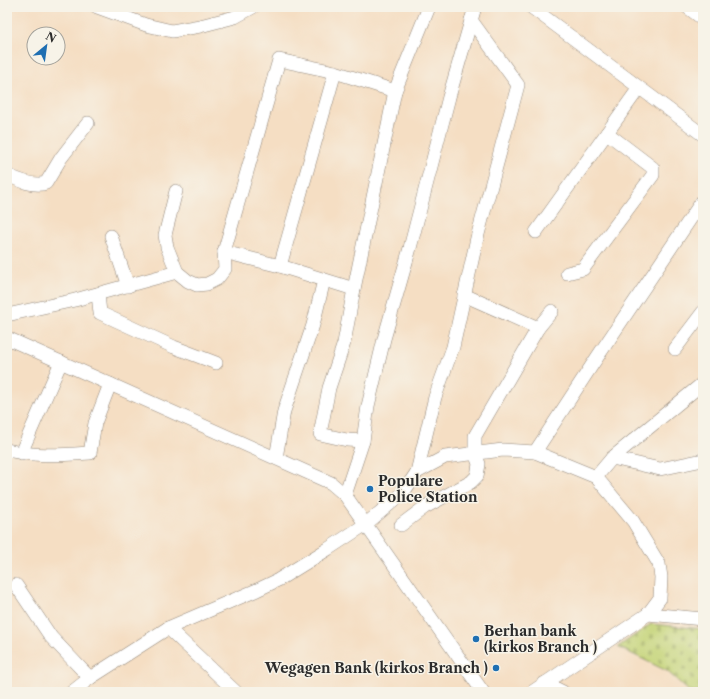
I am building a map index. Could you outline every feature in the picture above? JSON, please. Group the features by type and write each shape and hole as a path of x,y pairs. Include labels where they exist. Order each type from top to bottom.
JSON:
{"street":[{"path":"97,7 121,17 172,31 235,18 253,7"},
{"path":"363,441 347,440 320,434 329,388 344,343 395,91 429,7"},
{"path":"346,495 363,441 368,406 384,338 410,248 449,97 475,7"},
{"path":"531,7 703,135"},
{"path":"687,7 703,18"},
{"path":"72,692 90,678 168,628 236,600 278,580 366,524 402,493 417,472 436,397 453,347 464,295 518,85 471,20"},
{"path":"176,191 165,235 167,247 177,272 188,281 197,285 207,284 217,279 225,269 224,252 279,60 336,72 395,91"},
{"path":"280,266 336,72"},
{"path":"536,232 639,88"},
{"path":"7,175 20,181 42,184 46,183 61,158 88,123"},
{"path":"567,273 583,269 653,175 653,168 607,133"},
{"path":"535,452 703,200"},
{"path":"111,236 128,286"},
{"path":"224,252 280,266 354,289"},
{"path":"7,315 75,300 177,272"},
{"path":"276,458 284,411 313,325 324,280"},
{"path":"98,294 100,313 174,347 216,362"},
{"path":"464,295 538,328"},
{"path":"400,525 426,507 471,482 477,476 479,464 475,454 475,436 538,328 552,311"},
{"path":"675,349 703,312"},
{"path":"7,338 331,483 346,495 483,692"},
{"path":"21,453 62,362"},
{"path":"596,477 612,458 703,383"},
{"path":"7,450 52,456 90,453 95,423 110,384"},
{"path":"417,472 445,457 503,450 535,452 596,477 633,521 659,564 661,577 660,598 648,614 532,692"},
{"path":"612,458 660,469 703,460"},
{"path":"16,585 51,637 90,678"},
{"path":"648,614 703,619"},
{"path":"168,628 222,687 236,692"},
{"path":"545,683 563,692"}],"green space":[{"path":"651,624 703,629 703,692 690,692 667,671 618,647"}],"place":[{"name":"Populare Police Station","path":"370,489"},
{"name":"Berhan bank (kirkos Branch )","path":"476,639"},
{"name":"Wegagen Bank (kirkos Branch )","path":"496,668"}]}
